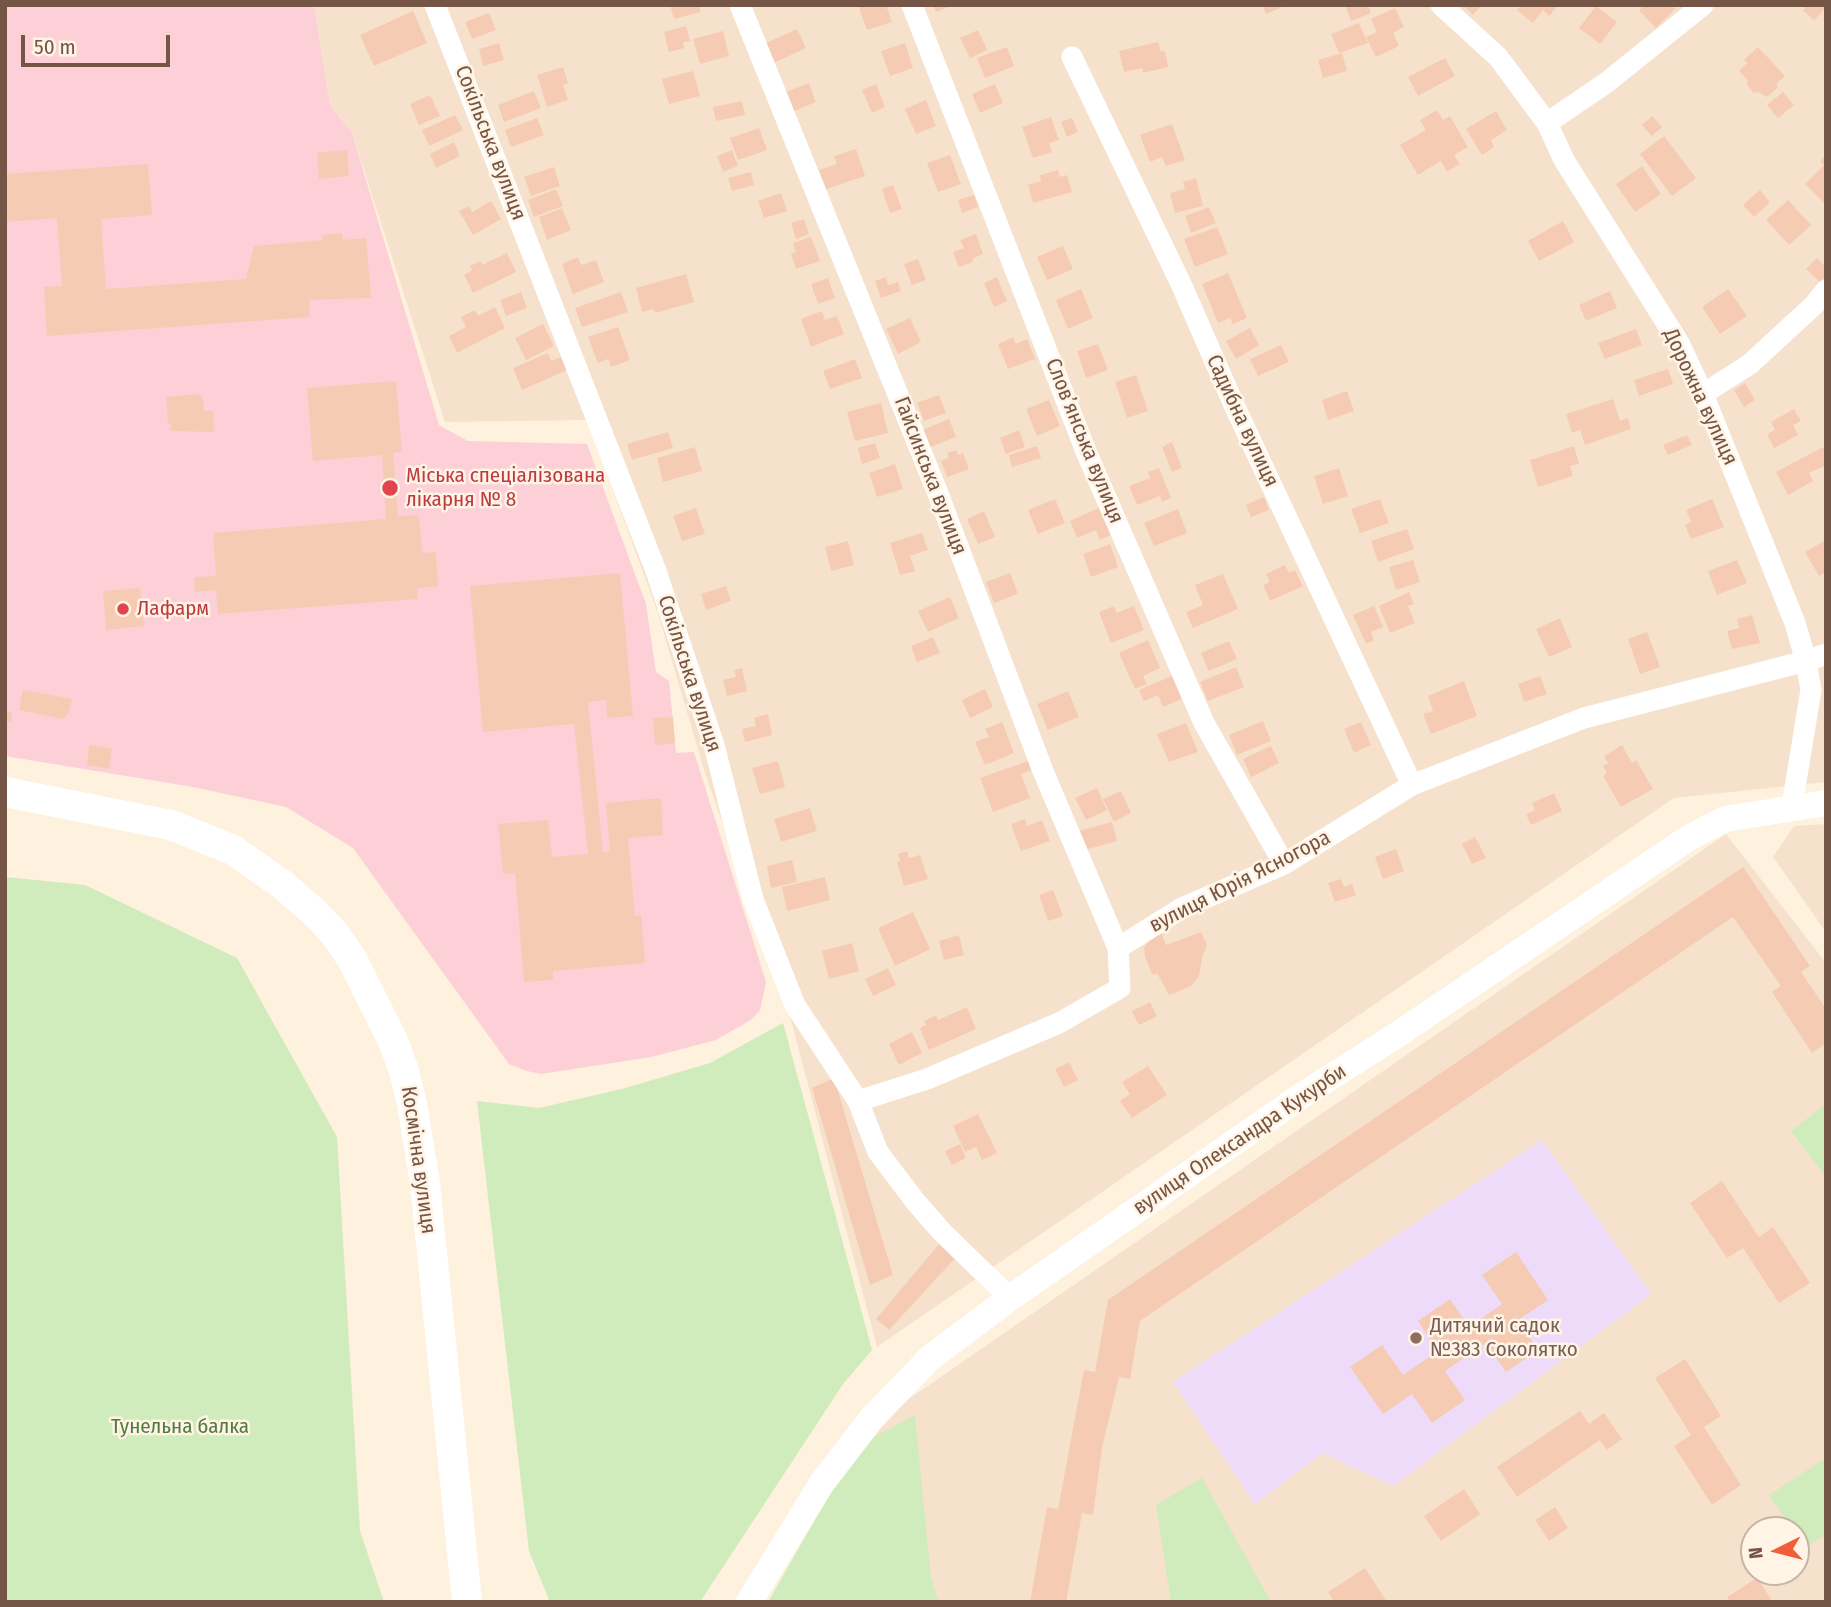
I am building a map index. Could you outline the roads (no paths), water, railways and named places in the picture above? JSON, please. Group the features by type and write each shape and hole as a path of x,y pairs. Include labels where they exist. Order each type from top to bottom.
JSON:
{"main road":[{"name":"Космічна вулиця","path":"5,792 171,825 233,850 283,885 315,913 334,933 352,959 393,1041 412,1104 425,1183 467,1602"}],"street":[{"name":"Сокільська вулиця","path":"435,5 656,571 714,745 753,899 795,1005 858,1101 877,1152 942,1232 1010,1298"},
{"name":"Гайсинська вулиця","path":"740,5 937,491 1043,771 1118,948"},
{"name":"Словʼянська вулиця","path":"912,5 1087,454 1204,723 1284,864"},
{"name":"Дорожна вулиця","path":"1441,5 1498,57 1548,122 1564,160 1679,343 1703,394 1795,623 1816,657 1793,806"},
{"path":"1548,122 1606,83 1703,5"},
{"name":"Садибна вулиця","path":"1072,57 1182,286 1234,405 1412,785"},
{"path":"1703,394 1750,364 1814,305 1826,290"},
{"name":"вулиця Юрія Ясногора","path":"1118,948 1182,908 1284,864 1412,785 1584,718 1816,657"},
{"name":"вулиця Олександра Кукурби","path":"749,1602 822,1483 872,1418 930,1358 1010,1298 1301,1096 1397,1035 1687,839 1725,819 1793,806 1826,803"},
{"path":"858,1101 927,1079 1059,1023 1120,988 1118,948"}],"place":[{"name":"Міська спеціалізована лікарня № 8","path":"390,488"},
{"name":"Лафарм","path":"123,609"},
{"name":"Дитячий садок №383 Соколятко","path":"1416,1338"}],"park label":[{"name":"Тунельна балка","path":"180,1427"}]}
